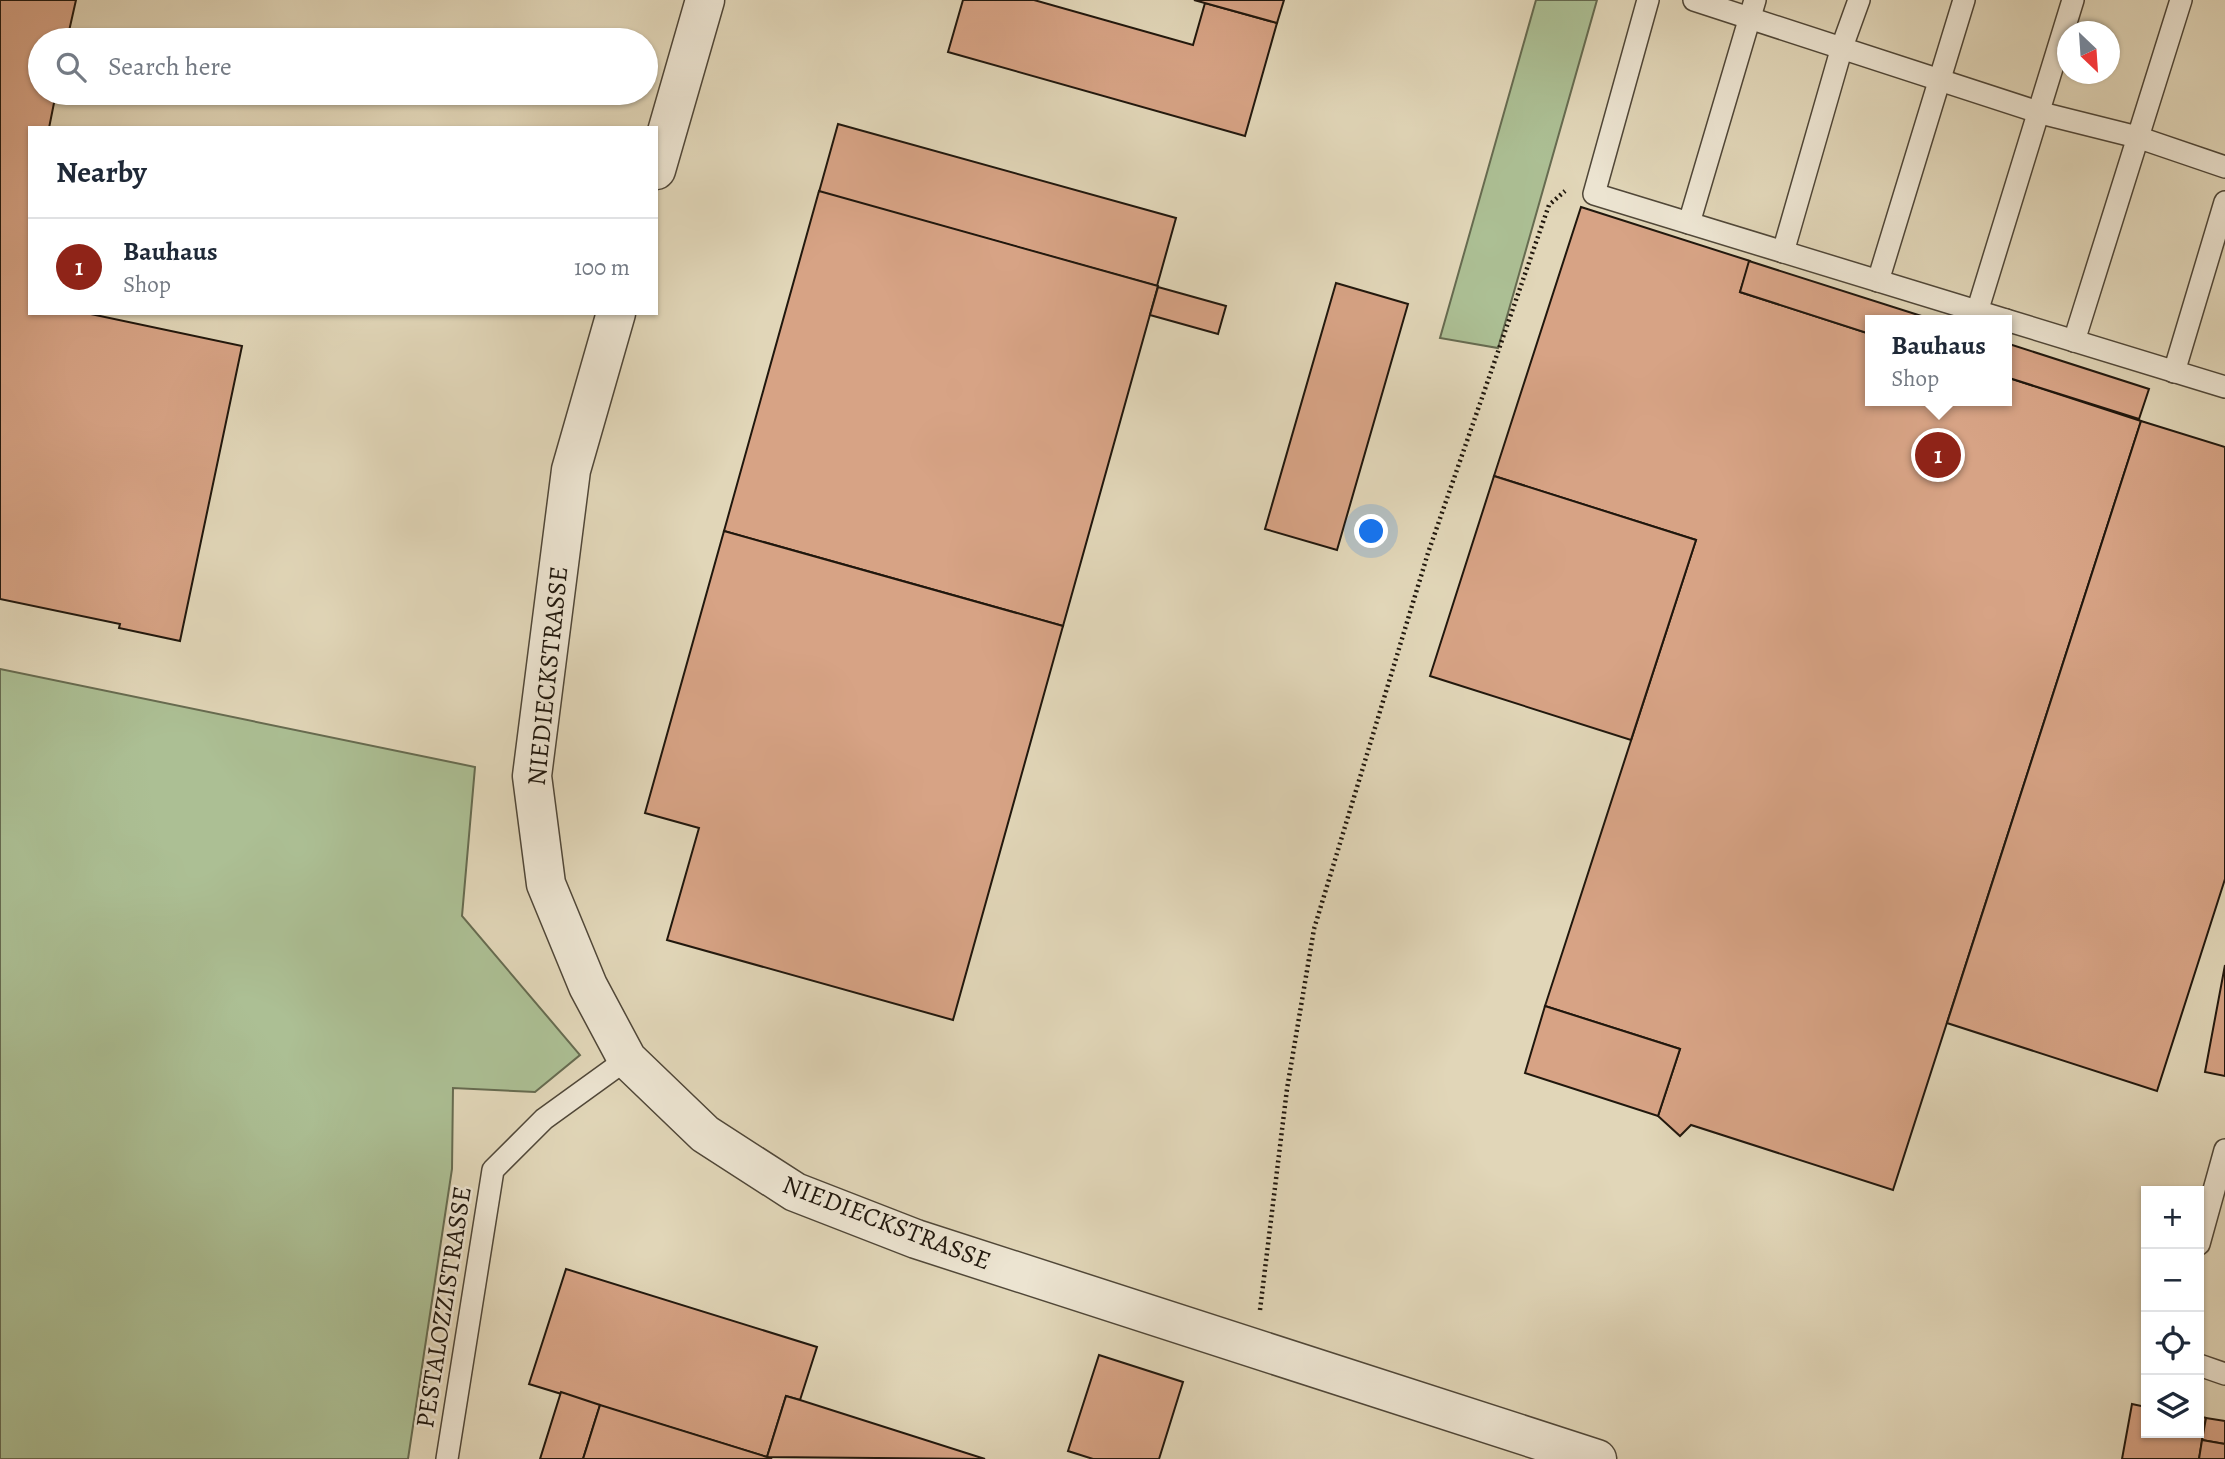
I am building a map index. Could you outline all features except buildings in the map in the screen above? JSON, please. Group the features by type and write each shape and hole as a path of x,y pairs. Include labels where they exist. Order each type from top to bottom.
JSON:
{"street":[{"path":"658,163 705,0"},
{"name":"NIEDIECKSTRASSE","path":"615,315 571,470 532,776 546,884 588,986 628,1059 705,1134 794,1192 916,1240 1597,1459"}],"lane":[{"path":"1648,0 1594,194 1988,315"},
{"path":"1694,0 1752,9 1842,47 2041,113 2137,137 2225,167"},
{"path":"1783,252 1842,47 1859,0"},
{"path":"1878,281 1964,0"},
{"path":"1978,312 2041,113 2073,0"},
{"path":"2074,341 2181,0"},
{"path":"1689,223 1752,9"},
{"path":"2174,372 2225,202"},
{"path":"2012,322 2225,387"},
{"name":"PESTALOZZISTRASSE","path":"447,1459 494,1170 544,1119 628,1059"},
{"path":"2204,1226 2225,1150"},
{"path":"2204,1368 2225,1374"}],"path":[{"path":"1255,1349 1287,1089 1314,929 1429,552 1549,205 1570,187 1594,194"}],"green space":[{"path":"1536,0 1597,0 1498,348 1440,338"},
{"path":"0,669 475,767 462,916 580,1055 535,1092 453,1088 452,1169 408,1459 0,1459"}],"place":[{"name":"Bauhaus","path":"1938,455"}]}
